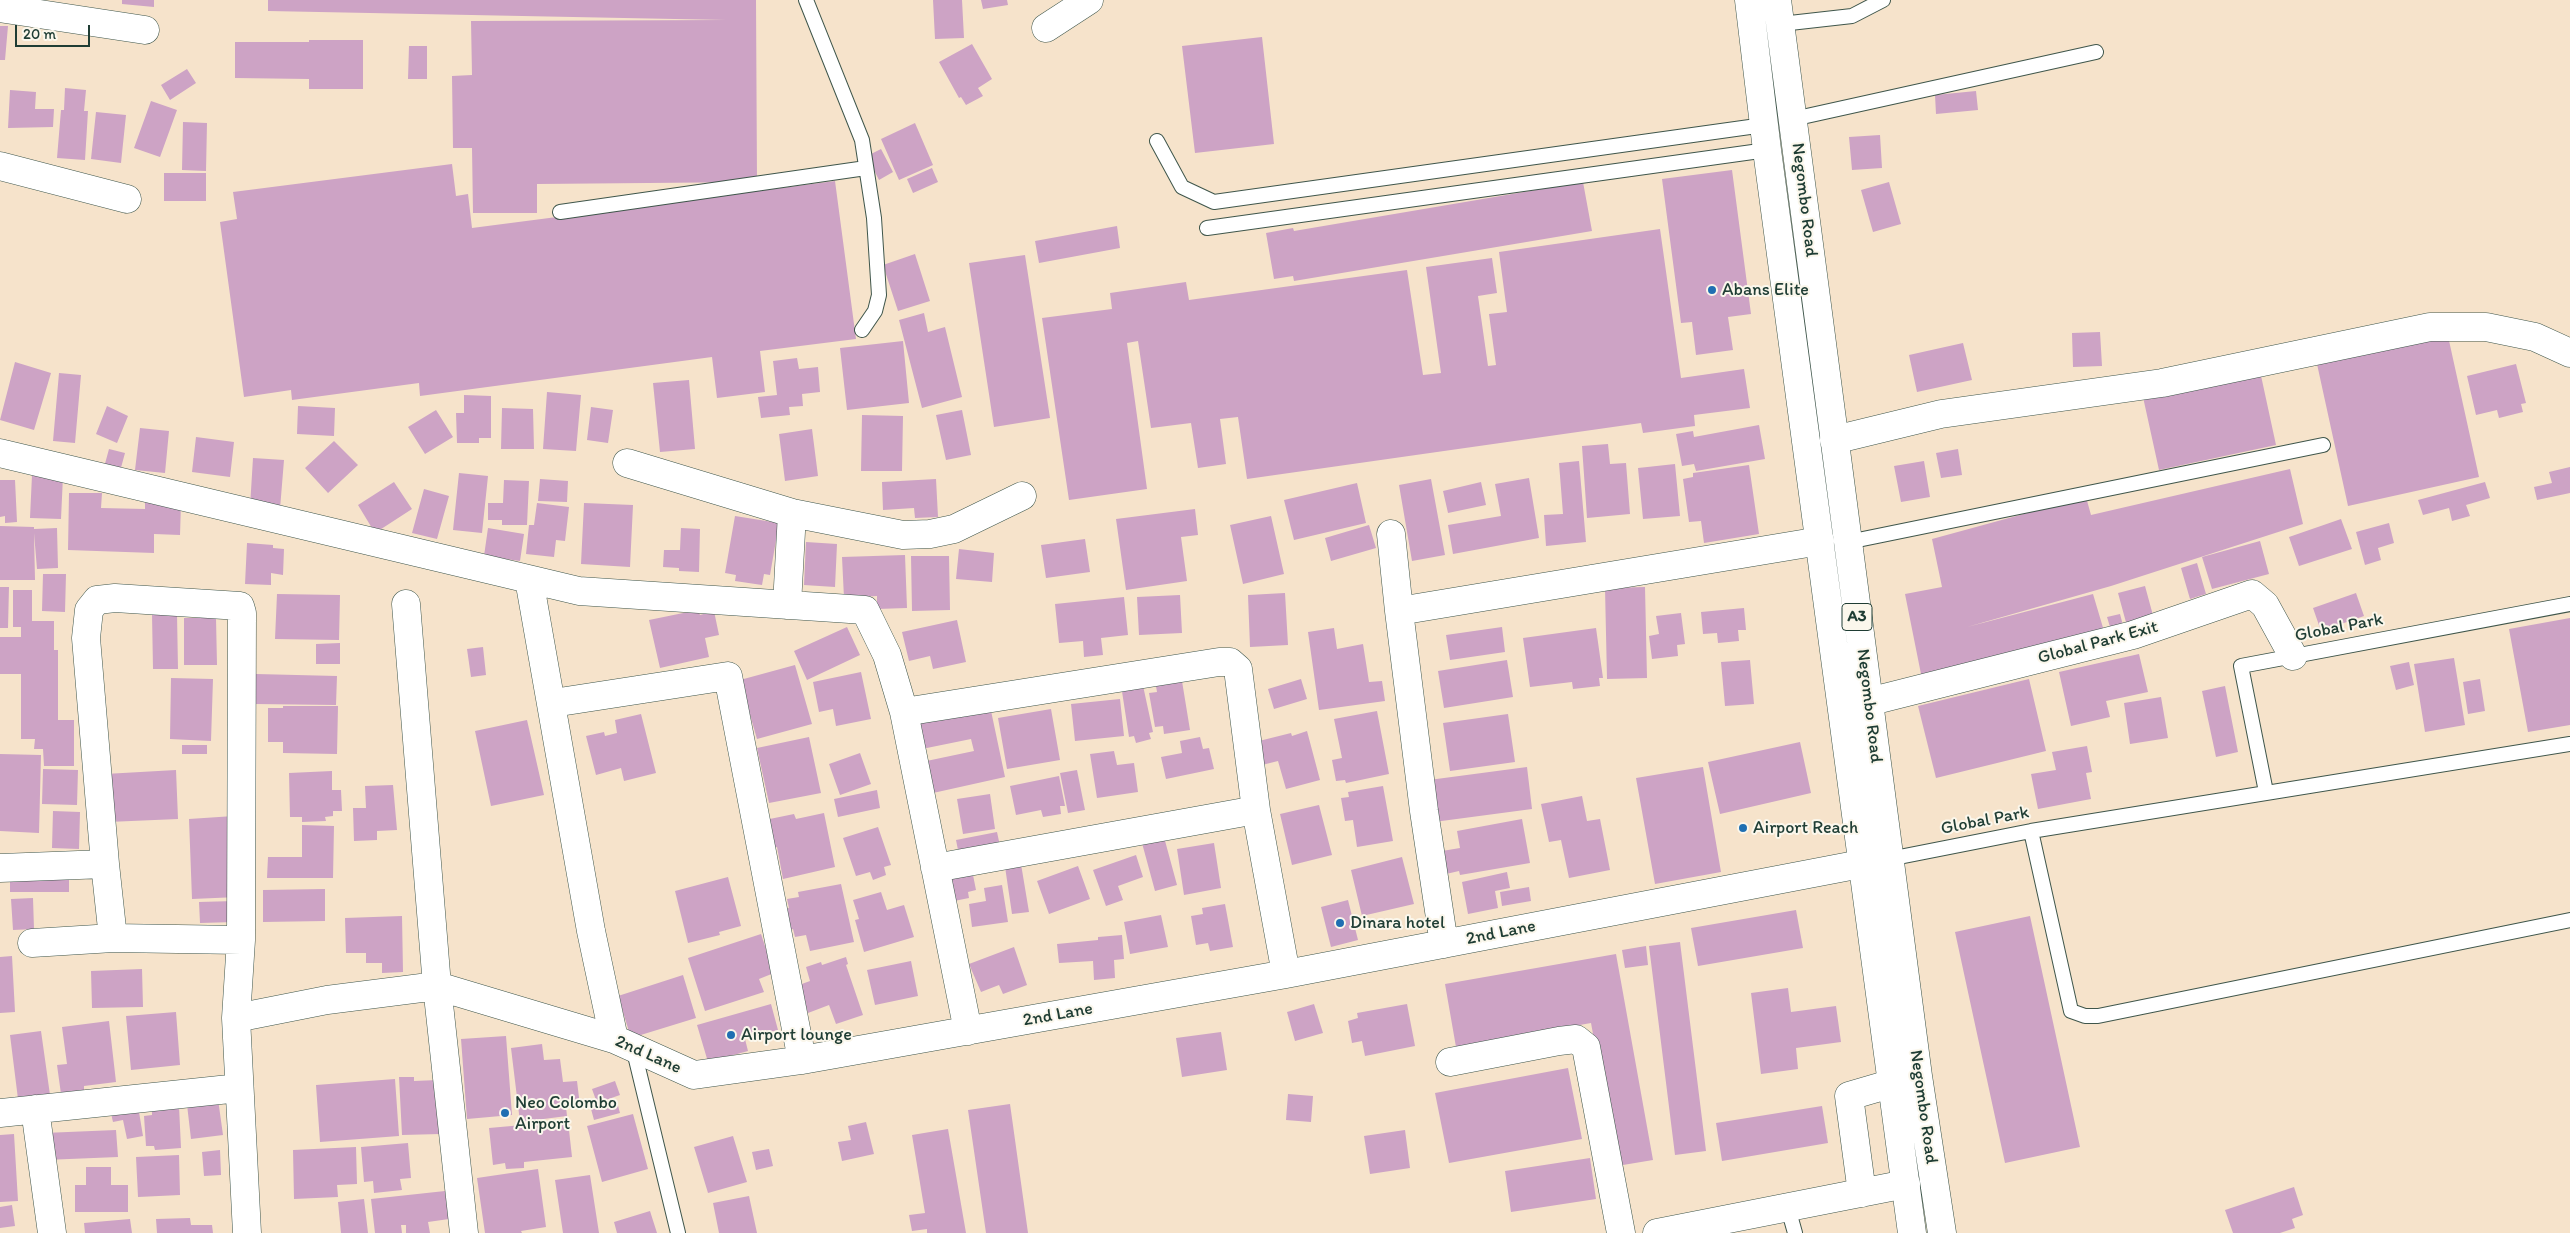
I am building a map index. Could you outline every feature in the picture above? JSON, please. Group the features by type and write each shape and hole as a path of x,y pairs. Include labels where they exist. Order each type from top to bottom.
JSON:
{"main road":[{"path":"1046,28 1089,0"},
{"name":"Negombo Road","path":"1749,0 1765,138 1820,541 1861,864 1905,1079 1942,1233"},
{"path":"0,8 145,30"},
{"name":"Negombo Road","path":"1779,12 1889,859 1905,1079 1906,1184 1912,1233"},
{"path":"0,166 127,199"},
{"path":"1834,440 1940,414 2162,382 2430,327 2486,327 2535,337 2570,353"},
{"path":"0,454 579,591 865,610 887,655 904,712 968,1031"},
{"path":"627,463 792,513 903,535 930,534 954,529 1022,496"},
{"path":"787,605 792,513"},
{"path":"1391,534 1424,811 1444,944"},
{"path":"1399,611 1820,541"},
{"path":"529,579 553,704 590,931 623,1043"},
{"name":"Global Park Exit","path":"1868,702 2133,635 2252,594 2266,605 2293,656"},
{"path":"113,938 86,638 89,610 96,600 114,598 240,606 242,613 241,940 236,1018 246,1233"},
{"path":"406,604 437,986 464,1233"},
{"path":"904,712 1219,662 1230,662 1238,669 1256,810 1286,974"},
{"path":"553,704 728,676 802,1060"},
{"path":"935,868 1256,810"},
{"name":"2nd Lane","path":"236,1018 327,1000 437,986 623,1043 694,1076 802,1060 1286,974 1889,859"},
{"path":"0,868 105,864"},
{"path":"32,943 113,938 241,940"},
{"path":"1450,1062 1559,1040 1576,1039 1586,1046 1621,1233"},
{"path":"1862,1193 1849,1096 1905,1079"},
{"path":"0,1113 239,1088"},
{"path":"35,1109 52,1233"},
{"path":"1657,1233 1791,1221 1862,1193 1906,1184"}],"lane":[{"path":"806,0 862,140 874,218 879,295 875,311 862,330"},
{"path":"1779,12 1852,16 1883,0"},
{"path":"1793,120 2096,52"},
{"path":"1158,141 1182,187 1214,202 1765,138"},
{"path":"1207,228 1765,138"},
{"path":"560,212 866,168"},
{"path":"1848,542 2323,445"},
{"name":"Global Park","path":"2266,792 2241,666 2570,604"},
{"name":"Global Park","path":"1889,859 2031,831 2570,744"},
{"path":"2031,831 2071,1011 2085,1016 2108,1014 2570,920"},
{"path":"623,1043 678,1233"}],"building":[{"path":"122,0 154,0 154,7 122,4"},
{"path":"268,0 756,0 757,182 537,184 537,213 473,213 472,148 453,148 452,76 472,75 471,21 726,20 268,11"},
{"path":"933,0 962,0 964,38 935,39"},
{"path":"981,0 1007,0 1008,5 983,9"},
{"path":"0,26 8,26 5,60 0,60"},
{"path":"1262,37 1274,144 1195,153 1182,46"},
{"path":"309,40 363,40 363,89 309,89 309,79 235,78 235,42 309,42"},
{"path":"972,44 992,79 978,88 983,96 966,105 961,97 959,98 939,62"},
{"path":"409,46 427,46 427,79 408,79"},
{"path":"187,69 196,83 170,100 161,85"},
{"path":"65,88 86,90 84,111 88,111 85,160 57,158 61,110 64,110"},
{"path":"10,90 36,92 35,109 54,109 53,127 8,128"},
{"path":"1976,91 1978,110 1936,114 1935,95"},
{"path":"151,101 177,110 160,157 134,148"},
{"path":"96,112 126,115 121,163 91,159"},
{"path":"183,122 207,123 206,171 182,170"},
{"path":"915,123 933,165 899,180 881,139"},
{"path":"1880,135 1882,168 1852,170 1849,137"},
{"path":"881,149 893,172 879,180 867,156"},
{"path":"452,164 456,196 468,194 472,228 835,181 856,339 760,351 765,392 717,398 712,357 420,396 419,383 292,400 291,390 244,397 220,222 237,219 233,192"},
{"path":"932,168 938,182 913,193 907,179"},
{"path":"1732,170 1751,314 1728,317 1733,350 1696,355 1692,322 1681,323 1662,179"},
{"path":"164,173 206,173 206,201 164,201"},
{"path":"1583,182 1592,231 1294,281 1293,276 1274,279 1266,233 1293,228 1294,231"},
{"path":"1889,182 1901,224 1873,232 1861,190"},
{"path":"1117,226 1120,248 1039,263 1035,241"},
{"path":"1660,229 1681,378 1744,369 1750,408 1694,415 1695,426 1643,433 1641,423 1247,479 1238,417 1220,419 1226,464 1198,468 1191,423 1151,428 1138,341 1127,343 1147,489 1069,500 1042,318 1112,309 1110,293 1186,282 1189,300 1407,270 1423,375 1441,373 1426,267 1492,258 1497,293 1478,296 1488,366 1496,365 1489,314 1507,312 1499,252"},
{"path":"915,254 930,301 898,311 883,265"},
{"path":"1025,255 1050,418 994,427 969,263"},
{"path":"924,313 928,332 945,327 962,397 922,408 899,320"},
{"path":"2100,332 2102,366 2073,367 2072,333"},
{"path":"2448,336 2479,477 2348,506 2317,364"},
{"path":"903,341 909,403 847,410 840,348"},
{"path":"1963,343 1972,380 1917,392 1909,355"},
{"path":"797,358 799,369 818,367 820,392 802,394 803,406 789,407 790,415 761,418 758,397 777,395 773,361"},
{"path":"15,362 51,373 34,430 0,420"},
{"path":"2516,364 2526,403 2521,404 2523,412 2499,418 2497,410 2476,415 2467,376"},
{"path":"2260,371 2276,445 2159,470 2143,397"},
{"path":"59,373 81,375 75,443 53,441"},
{"path":"689,380 695,449 660,452 653,383"},
{"path":"547,392 581,395 576,451 543,449"},
{"path":"464,395 491,396 491,438 479,438 479,443 457,443 456,413 464,413"},
{"path":"107,406 128,416 117,443 96,434"},
{"path":"298,406 335,408 334,436 297,434"},
{"path":"591,407 613,410 608,443 587,440"},
{"path":"502,408 533,409 534,449 501,449"},
{"path":"436,410 453,437 425,454 408,427"},
{"path":"962,410 971,455 946,460 936,415"},
{"path":"862,415 903,416 902,471 861,471"},
{"path":"1759,425 1765,459 1696,471 1694,464 1682,466 1676,434 1693,431 1694,437"},
{"path":"140,428 169,431 165,473 135,470"},
{"path":"812,429 818,476 785,481 779,434"},
{"path":"196,437 234,442 230,477 192,472"},
{"path":"334,441 358,465 328,493 305,468"},
{"path":"1608,444 1610,464 1626,463 1630,514 1587,518 1582,446"},
{"path":"109,449 125,453 119,475 103,471"},
{"path":"1958,449 1962,475 1941,478 1936,453"},
{"path":"253,458 284,460 280,509 250,507"},
{"path":"1579,461 1586,542 1546,546 1544,515 1563,514 1559,463"},
{"path":"1924,461 1930,497 1901,502 1894,466"},
{"path":"1675,464 1680,516 1643,519 1638,468"},
{"path":"1749,465 1759,534 1704,543 1701,521 1689,522 1683,479 1693,477 1693,473"},
{"path":"2570,467 2570,493 2537,500 2534,487 2552,483 2549,472"},
{"path":"2290,469 2303,524 2111,586 1967,627 2093,594 2104,631 1922,679 1905,594 1942,587 1932,539 2086,497 2091,515"},
{"path":"459,473 488,476 482,533 453,530"},
{"path":"32,475 63,476 61,519 30,518"},
{"path":"1529,478 1539,538 1453,554 1448,525 1501,516 1495,484"},
{"path":"540,479 568,481 567,502 538,501"},
{"path":"936,479 938,517 915,518 914,508 883,510 882,482"},
{"path":"1431,479 1445,555 1412,561 1399,485"},
{"path":"0,480 15,480 17,522 5,523 5,516 0,517"},
{"path":"504,480 529,481 527,525 502,525 502,520 488,520 488,503 503,503"},
{"path":"394,482 412,509 375,533 358,505"},
{"path":"1481,482 1486,505 1448,513 1443,491"},
{"path":"2485,482 2490,498 2466,505 2470,516 2452,521 2449,508 2423,515 2418,500"},
{"path":"1357,483 1366,523 1294,540 1284,500"},
{"path":"424,489 449,496 437,539 412,533"},
{"path":"69,493 102,493 101,508 145,509 145,502 181,503 180,535 154,534 154,553 68,550"},
{"path":"537,503 569,507 565,541 556,540 554,557 526,554 529,525 534,525"},
{"path":"584,503 633,505 630,567 581,564"},
{"path":"1195,509 1198,535 1181,537 1187,581 1126,590 1116,519"},
{"path":"735,516 779,523 770,575 764,574 762,585 735,581 736,575 725,573"},
{"path":"1271,516 1284,574 1243,584 1230,525"},
{"path":"2341,519 2352,549 2299,566 2289,537"},
{"path":"2389,523 2394,543 2378,548 2381,560 2365,565 2356,532"},
{"path":"1369,525 1376,548 1331,561 1325,538"},
{"path":"0,526 34,527 34,529 57,528 58,568 37,569 34,533 35,580 0,580"},
{"path":"488,528 524,534 520,561 484,556"},
{"path":"681,528 700,529 699,572 679,571 679,568 663,567 664,550 680,550"},
{"path":"1085,539 1090,572 1046,578 1041,545"},
{"path":"2260,541 2269,574 2212,589 2202,557"},
{"path":"806,542 837,544 835,587 804,585"},
{"path":"247,543 273,545 273,548 284,549 283,575 271,573 271,585 245,584"},
{"path":"959,549 994,553 992,582 956,579"},
{"path":"905,555 907,608 877,609 877,596 844,598 842,557"},
{"path":"911,556 949,556 950,610 912,611"},
{"path":"2197,563 2206,594 2190,599 2181,568"},
{"path":"43,574 66,574 65,612 42,611"},
{"path":"2145,586 2154,619 2127,626 2118,593"},
{"path":"0,587 9,587 8,628 0,628"},
{"path":"1645,587 1647,678 1607,679 1605,588"},
{"path":"13,590 32,590 32,621 54,621 54,650 58,650 58,720 74,720 74,766 44,766 43,749 34,749 35,739 21,739 21,674 0,674 0,637 21,637 21,627 13,627"},
{"path":"1285,593 1288,645 1250,647 1248,595"},
{"path":"2356,593 2364,616 2321,631 2313,608"},
{"path":"277,594 340,595 339,640 275,639"},
{"path":"1180,595 1182,633 1139,635 1137,597"},
{"path":"1124,597 1128,635 1101,638 1103,655 1084,657 1083,641 1059,643 1055,604"},
{"path":"1744,608 1746,630 1738,630 1739,641 1718,643 1717,633 1703,634 1701,612"},
{"path":"698,610 700,615 714,611 719,635 705,638 709,657 660,668 649,620"},
{"path":"1681,613 1685,644 1677,645 1678,656 1652,659 1649,636 1659,634 1656,616"},
{"path":"152,614 177,614 178,669 153,669"},
{"path":"2120,614 2125,633 2113,637 2107,617"},
{"path":"184,618 216,618 217,665 184,665"},
{"path":"2570,618 2570,725 2528,732 2509,629"},
{"path":"957,620 966,662 933,669 930,656 909,661 902,632"},
{"path":"847,627 860,655 807,680 794,651"},
{"path":"1502,627 1505,652 1450,660 1446,635"},
{"path":"1334,628 1337,649 1363,644 1369,682 1382,681 1385,701 1319,710 1308,632"},
{"path":"1596,628 1603,678 1599,678 1600,686 1573,689 1572,682 1530,687 1523,638"},
{"path":"340,643 340,664 316,664 316,644"},
{"path":"483,647 486,675 471,677 467,649"},
{"path":"2139,654 2148,692 2106,701 2110,717 2071,726 2059,672"},
{"path":"2454,658 2465,725 2425,732 2414,664"},
{"path":"1507,660 1513,697 1444,708 1438,671"},
{"path":"1750,660 1754,704 1725,706 1721,662"},
{"path":"2409,662 2414,685 2396,690 2390,666"},
{"path":"795,665 812,724 757,739 740,680"},
{"path":"861,672 871,719 836,726 833,709 819,712 813,682"},
{"path":"256,674 337,676 336,705 255,704"},
{"path":"1181,675 1190,730 1164,734 1163,726 1155,727 1149,693 1157,692 1155,680"},
{"path":"171,678 213,679 211,741 170,739"},
{"path":"1301,679 1307,699 1274,709 1268,689"},
{"path":"2029,679 2046,751 1936,778 1918,706"},
{"path":"2480,679 2485,711 2468,714 2463,682"},
{"path":"1142,681 1153,732 1149,733 1151,739 1136,743 1134,736 1129,737 1121,685"},
{"path":"2225,686 2238,752 2216,757 2202,691"},
{"path":"2161,697 2168,738 2130,744 2124,703"},
{"path":"1120,699 1124,736 1075,741 1071,704"},
{"path":"283,706 338,706 337,754 283,753 283,742 268,742 268,708 283,708"},
{"path":"990,706 1005,777 924,795 917,763 974,751 971,739 917,750 910,718"},
{"path":"1051,709 1060,760 1007,769 998,718"},
{"path":"1377,711 1389,774 1346,783 1345,780 1336,781 1332,760 1342,758 1334,719"},
{"path":"641,714 656,773 624,781 621,768 596,775 586,736 604,732 605,736 617,733 615,720"},
{"path":"1508,714 1515,762 1450,771 1443,723"},
{"path":"527,720 544,795 491,806 475,731"},
{"path":"1307,731 1320,780 1286,789 1278,761 1262,765 1255,742 1291,733 1292,736"},
{"path":"809,737 821,793 769,803 757,748"},
{"path":"1200,737 1203,749 1209,748 1214,769 1166,779 1161,757 1182,753 1180,741"},
{"path":"1800,742 1811,793 1720,814 1708,762"},
{"path":"182,745 207,745 207,754 182,754"},
{"path":"2087,746 2092,772 2086,773 2091,799 2038,809 2031,774 2056,770 2052,752"},
{"path":"1114,751 1117,765 1134,763 1138,792 1097,798 1090,754"},
{"path":"860,753 871,784 840,795 829,764"},
{"path":"0,754 41,755 39,833 0,831"},
{"path":"1527,767 1532,809 1434,822 1429,780"},
{"path":"1703,767 1721,872 1655,884 1636,778"},
{"path":"43,769 78,770 77,805 42,804"},
{"path":"176,770 178,819 108,822 105,774"},
{"path":"1077,770 1085,810 1068,813 1060,773"},
{"path":"332,771 332,790 341,790 342,811 333,811 333,816 325,817 326,821 302,822 302,817 290,817 289,773"},
{"path":"1059,776 1065,806 1060,806 1061,814 1043,817 1041,810 1016,815 1010,786"},
{"path":"393,785 397,830 377,831 377,840 354,841 353,808 366,808 365,786"},
{"path":"1383,786 1393,841 1357,847 1353,820 1345,821 1341,798 1349,797 1348,792"},
{"path":"877,790 880,808 838,817 834,799"},
{"path":"990,794 995,829 963,834 957,799"},
{"path":"1582,796 1587,821 1600,819 1610,870 1569,878 1561,840 1549,842 1541,804"},
{"path":"1319,805 1332,855 1292,865 1280,814"},
{"path":"53,811 80,812 79,849 52,848"},
{"path":"824,813 835,867 783,879 777,847 767,849 760,821 794,814 796,819"},
{"path":"234,816 238,897 192,899 189,819"},
{"path":"1522,819 1530,863 1460,875 1459,871 1446,874 1442,851 1460,848 1457,831"},
{"path":"302,825 334,826 333,878 267,878 268,857 302,857"},
{"path":"878,827 891,865 884,867 886,875 873,880 870,872 856,876 843,838"},
{"path":"997,832 1000,846 959,855 956,840"},
{"path":"1164,837 1177,885 1155,891 1142,843"},
{"path":"1214,843 1221,888 1184,895 1177,849"},
{"path":"1136,855 1143,877 1118,886 1123,900 1106,906 1093,870"},
{"path":"1402,857 1414,904 1362,916 1351,870"},
{"path":"1020,858 1029,912 1012,914 1004,860"},
{"path":"1078,866 1090,899 1049,914 1037,881"},
{"path":"962,867 964,877 973,875 976,890 968,892 969,898 949,902 942,872"},
{"path":"10,868 69,869 69,892 10,892"},
{"path":"1507,872 1510,888 1495,891 1498,908 1468,914 1462,882"},
{"path":"728,877 741,926 719,932 720,935 688,943 675,891"},
{"path":"841,884 854,942 810,951 806,935 795,937 793,929 785,931 780,910 789,908 787,899 799,897 798,892"},
{"path":"1002,885 1008,922 972,927 969,904 986,901 984,888"},
{"path":"1529,887 1531,901 1502,906 1500,892"},
{"path":"325,889 325,921 263,922 263,890"},
{"path":"881,892 887,910 904,905 914,937 864,952 855,920 859,919 853,900"},
{"path":"33,898 34,929 13,930 11,899"},
{"name":"Dinara hotel","path":"1348,900 1358,940 1331,947 1321,907"},
{"path":"235,901 235,922 200,923 199,902"},
{"path":"1225,904 1233,947 1210,951 1208,943 1196,945 1191,916 1203,914 1202,908"},
{"path":"1796,910 1803,948 1698,966 1691,928"},
{"path":"1161,915 1168,947 1130,954 1124,922"},
{"path":"402,916 403,972 382,973 382,963 366,963 366,953 346,953 345,918"},
{"path":"2030,916 2080,1147 2005,1163 1955,932"},
{"path":"761,934 774,973 759,979 764,992 705,1011 688,958"},
{"path":"1122,935 1124,959 1114,960 1115,978 1094,980 1093,961 1059,963 1057,944 1098,940 1098,937"},
{"path":"1680,942 1706,1151 1675,1155 1649,946"},
{"path":"1646,946 1648,965 1625,968 1622,950"},
{"path":"1014,947 1027,985 1003,994 999,985 981,992 969,964"},
{"path":"1616,954 1653,1160 1617,1166 1591,1023 1456,1047 1445,984"},
{"path":"12,956 15,1012 0,1013 0,957"},
{"path":"846,957 848,964 846,965 863,1015 836,1024 829,1005 808,1013 799,985 810,981 806,967 821,962 822,965"},
{"path":"911,961 918,996 875,1005 867,970"},
{"path":"142,969 143,1007 92,1008 91,971"},
{"path":"683,975 696,1018 631,1038 618,996"},
{"path":"1788,988 1791,1012 1836,1006 1841,1042 1796,1048 1798,1069 1761,1074 1751,993"},
{"name":"Airport lounge","path":"771,1004 778,1030 745,1039 748,1051 708,1062 697,1025"},
{"path":"1314,1004 1323,1033 1295,1041 1287,1012"},
{"path":"1407,1004 1415,1046 1365,1056 1362,1041 1352,1043 1348,1021 1358,1018 1357,1013"},
{"path":"176,1012 180,1065 131,1070 126,1016"},
{"path":"109,1021 116,1082 84,1086 84,1091 61,1094 57,1065 67,1064 62,1027"},
{"path":"41,1031 50,1095 18,1099 10,1035"},
{"path":"1221,1032 1227,1070 1182,1077 1176,1038"},
{"path":"506,1036 512,1115 467,1119 461,1039"},
{"path":"542,1044 544,1060 560,1059 563,1082 577,1081 580,1106 566,1107 567,1116 520,1122 511,1048"},
{"path":"1568,1068 1582,1139 1449,1163 1435,1093"},
{"path":"399,1077 414,1077 414,1081 438,1080 440,1134 402,1135"},
{"path":"395,1079 399,1136 320,1142 316,1085"},
{"path":"615,1081 620,1095 597,1103 592,1089"},
{"path":"217,1092 223,1135 191,1139 186,1096"},
{"path":"1288,1094 1313,1096 1311,1122 1286,1120"},
{"path":"137,1100 143,1136 127,1139 123,1120 113,1122 109,1105"},
{"path":"617,1102 620,1113 594,1120 591,1109"},
{"path":"1010,1104 1028,1233 986,1233 968,1110"},
{"path":"179,1106 181,1148 155,1150 154,1146 146,1146 144,1116 152,1115 152,1108"},
{"path":"1822,1106 1828,1143 1722,1161 1716,1123"},
{"path":"633,1114 648,1169 602,1182 587,1126"},
{"path":"568,1121 572,1157 524,1162 524,1168 506,1169 505,1163 493,1165 489,1128"},
{"path":"866,1122 874,1154 842,1161 838,1142 851,1140 848,1126"},
{"path":"948,1129 966,1233 927,1233 927,1229 912,1231 909,1215 925,1213 912,1135"},
{"path":"116,1130 118,1157 45,1160 44,1133"},
{"path":"1405,1130 1410,1168 1370,1174 1364,1136"},
{"path":"14,1134 18,1201 0,1202 0,1135"},
{"path":"733,1136 747,1182 708,1193 694,1147"},
{"path":"408,1143 411,1178 400,1179 402,1190 374,1193 373,1181 364,1182 361,1147"},
{"path":"356,1147 357,1184 337,1185 338,1197 294,1199 293,1150"},
{"path":"769,1149 773,1166 756,1170 752,1152"},
{"path":"220,1150 221,1175 204,1176 202,1152"},
{"path":"179,1155 180,1195 138,1197 136,1157"},
{"path":"1590,1158 1596,1199 1511,1212 1505,1171"},
{"path":"86,1167 111,1167 111,1185 128,1185 128,1212 75,1212 75,1185 86,1185"},
{"path":"538,1169 546,1227 521,1231 522,1233 485,1233 477,1178"},
{"path":"590,1175 599,1233 563,1233 555,1180"},
{"path":"2294,1187 2303,1215 2292,1219 2295,1228 2280,1233 2233,1233 2225,1210"},
{"path":"445,1191 449,1219 428,1222 430,1233 406,1233 406,1225 401,1225 402,1233 375,1233 371,1199"},
{"path":"749,1196 757,1233 719,1233 713,1203"},
{"path":"364,1199 368,1233 341,1233 338,1202"},
{"path":"12,1205 15,1226 0,1228 0,1207"},
{"path":"650,1211 657,1233 617,1233 614,1222"},
{"path":"190,1218 191,1225 212,1225 213,1233 157,1233 156,1219"},
{"path":"130,1219 132,1233 85,1233 84,1223"}],"place":[{"name":"Abans Elite","path":"1712,290"},
{"name":"Airport Reach","path":"1743,828"},
{"name":"Dinara hotel","path":"1340,923"},
{"name":"Airport lounge","path":"731,1035"},
{"name":"Neo Colombo Airport","path":"505,1113"}]}
